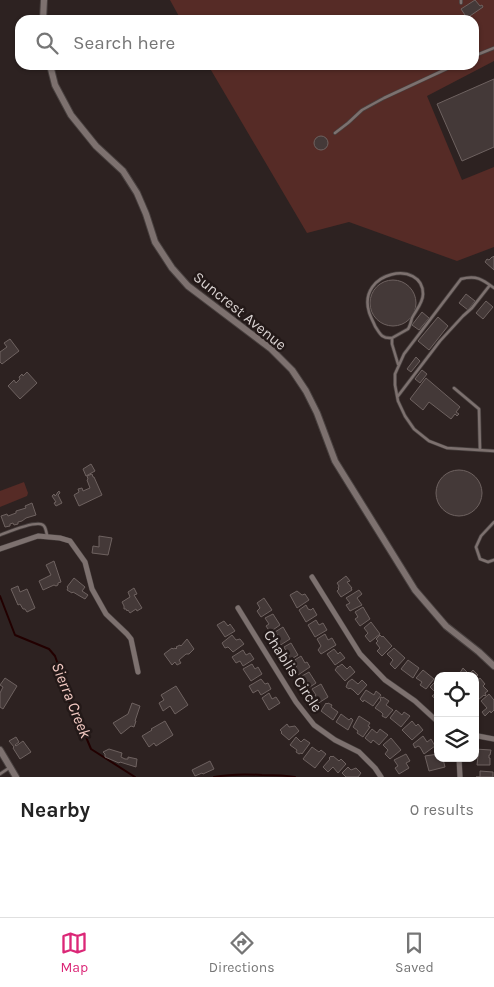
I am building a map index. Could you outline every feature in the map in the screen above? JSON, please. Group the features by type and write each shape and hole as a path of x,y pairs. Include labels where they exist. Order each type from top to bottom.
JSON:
{"street":[{"path":"43,15 44,0"},
{"name":"Suncrest Avenue","path":"51,70 55,85 71,116 123,172 137,193 156,242 172,268 188,286 270,348 292,370 306,390 317,413 335,461 415,590 446,626 494,666"},
{"path":"0,548 38,536 70,541 85,562 92,588 106,614 131,639 138,672"},
{"path":"312,577 360,654 384,680 415,701 434,718"},
{"name":"Chablis Circle","path":"238,608 296,702 314,725 335,740 359,752 381,777"},
{"path":"479,736 494,739"},
{"path":"0,750 16,777"},
{"path":"459,762 460,777"}],"lane":[{"path":"479,54 494,48"},
{"path":"334,133 362,110 444,70"},
{"path":"390,274 417,277 421,282 424,292 423,300 412,318 408,329 392,338 386,339 380,335 368,311 370,290 375,282 383,276 390,274"},
{"path":"494,288 480,278 469,277 461,279 404,354 396,374 398,396 405,416 414,429 429,442 447,448 494,451"},
{"path":"398,396 440,342 462,316 472,308 490,285"},
{"path":"392,338 399,366"},
{"path":"454,388 479,409 480,450"},
{"path":"494,522 481,536 476,548 480,559 488,562 494,560"},
{"path":"0,535 41,524 45,527 48,537"},
{"path":"0,774 10,768"}],"shaded area":[{"path":"170,0 494,0 494,61 479,69 479,15 178,15"},
{"path":"211,70 477,70 427,96 462,180 494,167 494,247 457,261 349,222 307,233"},
{"path":"24,482 28,493 27,496 0,507 0,491"}],"building":[{"path":"475,0 483,7 471,15 465,15 461,9"},
{"path":"494,79 494,147 462,161 437,104"},
{"path":"321,136 326,138 328,143 326,148 321,150 316,148 314,143 316,138"},
{"path":"494,256 494,270 485,262"},
{"path":"393,280 406,284 412,290 416,303 412,316 406,322 393,326 380,322 374,316 370,303 374,290 380,284"},
{"path":"466,294 475,301 468,310 459,303"},
{"path":"486,301 493,307 483,319 476,313"},
{"path":"422,312 429,318 419,330 412,325"},
{"path":"438,317 448,326 429,350 418,341"},
{"path":"10,339 19,351 2,364 0,362 0,352 7,347 4,343"},
{"path":"416,357 420,361 411,372 407,369"},
{"path":"422,370 427,374 420,383 415,379"},
{"path":"27,372 37,383 20,399 8,386 14,380 16,383 22,374 23,376"},
{"path":"426,378 460,407 456,412 459,414 457,416 455,414 451,419 429,402 423,410 410,399"},
{"path":"91,464 95,471 86,476 83,469"},
{"path":"454,470 464,470 478,480 482,493 478,506 472,512 464,516 454,516 440,506 436,498 436,488 446,474"},
{"path":"92,474 102,495 79,506 74,495 79,492 78,489 82,488 83,491 90,488 87,476"},
{"path":"59,491 58,495 62,503 56,506 52,496 54,494 55,496"},
{"path":"32,503 36,515 18,522 18,524 14,525 13,523 5,527 1,516 16,513 16,511 26,508 25,506"},
{"path":"99,536 112,538 108,555 92,553 93,546 99,547"},
{"path":"54,561 61,582 56,586 54,585 43,590 39,581 51,575 46,565"},
{"path":"346,576 350,581 347,582 352,590 341,597 337,591 339,586 337,583"},
{"path":"74,578 85,587 82,591 88,595 85,599 67,590 67,587"},
{"path":"18,586 20,592 27,589 35,608 27,612 20,604 18,605 11,589"},
{"path":"134,588 137,594 134,595 142,608 130,613 124,609 122,602 130,597 128,592"},
{"path":"359,590 362,594 357,598 362,605 350,611 346,605 350,603 346,598"},
{"path":"297,591 302,595 305,594 309,600 297,608 290,595"},
{"path":"264,598 272,610 261,617 257,611 260,608 257,603"},
{"path":"306,605 308,609 311,610 313,608 317,615 306,622 299,610"},
{"path":"363,607 370,619 360,626 355,619 358,617 355,612"},
{"path":"273,614 280,625 270,632 266,626 269,624 265,618"},
{"path":"316,620 319,625 323,623 327,630 315,637 308,625"},
{"path":"224,621 228,626 230,624 235,631 225,637 217,625"},
{"path":"371,622 380,634 370,642 365,636 368,633 364,628"},
{"path":"283,627 290,639 279,646 275,639 279,637 275,632"},
{"path":"325,634 328,640 332,638 336,645 321,654 318,650 321,646 317,639"},
{"path":"232,635 236,640 240,639 244,644 233,652 228,647 225,648 222,643"},
{"path":"380,635 392,646 382,656 377,651 380,648 376,643 378,641 376,639"},
{"path":"187,639 194,649 179,660 181,663 177,665 175,662 172,665 164,654 172,648 176,649 176,647 181,646"},
{"path":"291,643 298,655 288,661 284,655 287,653 284,647"},
{"path":"394,648 405,658 395,669 390,664 393,660 387,654"},
{"path":"334,649 345,658 335,665 327,654"},
{"path":"243,650 246,655 250,653 254,659 243,666 240,661 236,663 232,657"},
{"path":"301,656 310,667 298,675 293,669 297,666 293,661"},
{"path":"408,660 419,668 413,678 401,669"},
{"path":"252,664 255,669 258,667 262,674 251,681 243,669"},
{"path":"342,664 347,669 350,666 355,672 345,681 335,670"},
{"path":"423,670 434,679 426,689 420,685 422,682 416,678"},
{"path":"309,672 316,683 307,689 302,683 305,681 302,676"},
{"path":"5,678 17,686 3,709 0,707 0,693 3,687 0,685"},
{"path":"261,679 265,684 268,683 271,689 261,695 258,690 253,693 249,686"},
{"path":"352,679 358,684 362,680 367,685 358,695 346,687"},
{"path":"479,679 485,684 483,686 488,691 485,693 485,696 479,699"},
{"path":"434,683 434,691 430,687"},
{"path":"321,684 328,697 317,704 312,698 316,695 312,689"},
{"path":"176,686 188,705 175,714 170,706 163,711 159,703 164,700 161,695"},
{"path":"366,690 374,695 376,691 381,695 373,706 360,699"},
{"path":"269,693 272,699 276,697 280,703 269,710 262,698"},
{"path":"489,694 494,700 494,710 485,716 482,712 487,708 481,701"},
{"path":"381,697 389,701 386,705 393,710 386,718 375,708"},
{"path":"132,703 140,706 134,727 131,726 121,734 113,723 128,714"},
{"path":"326,703 332,705 331,707 338,712 333,720 321,711"},
{"path":"396,710 402,715 404,712 410,716 401,727 390,718"},
{"path":"341,714 349,720 351,718 353,720 348,730 336,722"},
{"path":"359,716 370,723 368,726 370,727 363,737 353,727"},
{"path":"165,721 173,735 156,746 154,743 149,747 142,736"},
{"path":"412,721 423,730 412,740 402,730"},
{"path":"287,724 289,727 295,726 299,731 289,740 280,730"},
{"path":"372,729 377,733 380,729 388,735 379,745 373,740 371,743 365,738"},
{"path":"423,736 427,742 431,739 434,747 424,754 420,747 415,748 413,744"},
{"path":"16,737 19,742 16,746 23,741 31,752 20,759 9,741"},
{"path":"296,737 301,742 304,739 310,743 302,754 296,752 297,750 290,745"},
{"path":"391,738 401,750 390,759 385,754 388,750 383,745"},
{"path":"312,747 326,754 315,768 303,759"},
{"path":"109,749 122,753 121,757 125,759 128,759 128,757 137,759 136,767 105,757 103,752"},
{"path":"479,749 491,750 489,755 490,765 477,765 479,762"},
{"path":"406,754 410,761 406,763 409,768 399,774 395,768 398,766 394,760"},
{"path":"434,755 434,762 444,762 445,767 429,771 425,756"},
{"path":"331,756 339,761 341,759 346,764 338,773 333,767 328,772 323,767"},
{"path":"210,761 214,769 195,776 192,770"},
{"path":"348,767 351,770 356,768 361,773 358,777 346,777 342,773"},
{"path":"480,771 493,772 493,777 480,777"}],"waterway":[{"name":"Sierra Creek","path":"0,596 15,635 49,649 55,656 66,694 91,749 135,777"},
{"name":"Sierra Creek","path":"214,777 244,774 295,777"}]}
